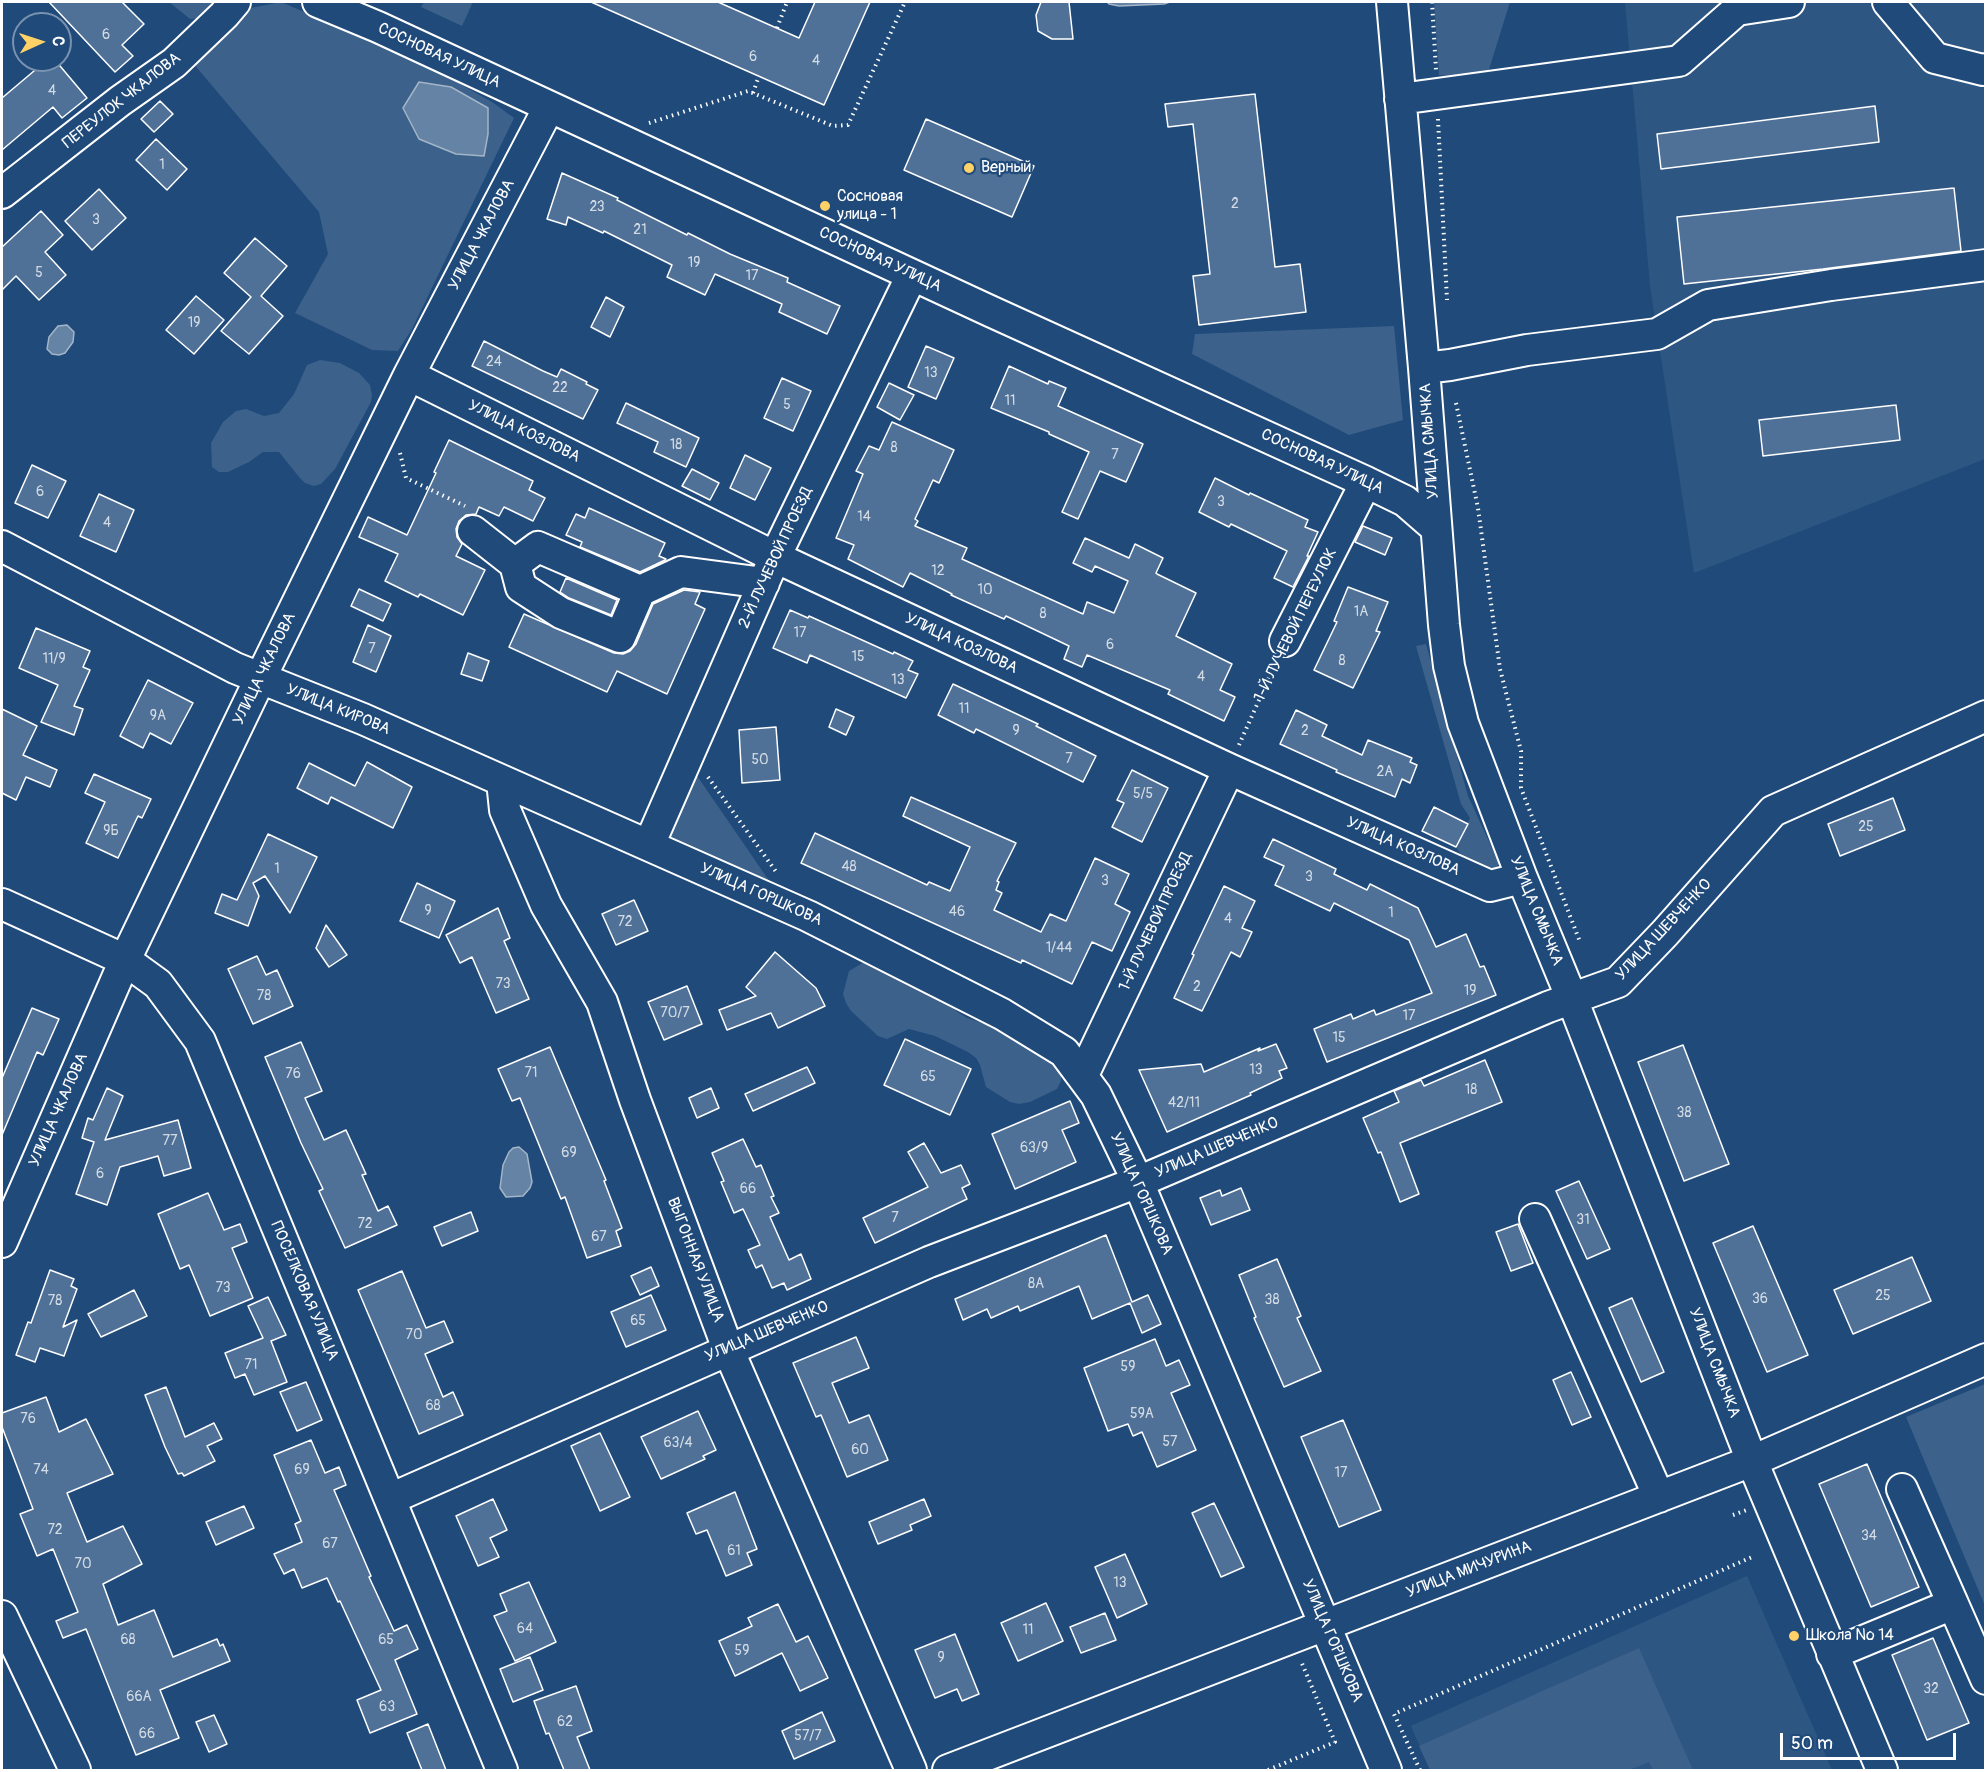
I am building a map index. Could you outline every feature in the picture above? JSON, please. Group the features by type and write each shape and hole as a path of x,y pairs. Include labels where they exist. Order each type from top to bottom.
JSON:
{"street":[{"name":"ПЕРЕУЛОК ЧКАЛОВА","path":"2,193 120,101 174,63 235,2"},
{"name":"СОСНОВАЯ УЛИЦА","path":"318,2 378,27 912,275 1366,482 1406,501 1436,528"},
{"name":"УЛИЦА СМЫЧКА","path":"1392,2 1400,99 1437,367 1436,528 1449,666 1463,723 1521,878 1572,999 1752,1461 1882,1770"},
{"path":"1400,99 1679,61 1737,10 1789,2"},
{"path":"1888,2 1935,58 1986,69"},
{"name":"УЛИЦА ЧКАЛОВА","path":"2,1242 125,960 260,678 409,375 549,107"},
{"path":"1437,367 1527,350 1657,334 1708,305 1831,285 1986,265"},
{"name":"2-Й ЛУЧЕВОЙ ПРОЕЗД","path":"649,845 769,570 912,275"},
{"name":"УЛИЦА КОЗЛОВА","path":"409,375 769,570 1228,769 1490,886 1521,878"},
{"name":"1-Й ЛУЧЕВОЙ ПЕРЕУЛОК","path":"1285,641 1366,482"},
{"path":"473,531 515,564 521,586 561,613 620,637 640,591 681,572 769,570"},
{"name":"УЛИЦА КИРОВА","path":"2,546 205,652 260,678 363,719 649,845"},
{"path":"515,564 538,547 640,591"},
{"name":"УЛИЦА ШЕВЧЕНКО","path":"390,1499 929,1262 1138,1182 1572,999 1618,982 1665,933 1773,811 1986,716"},
{"name":"1-Й ЛУЧЕВОЙ ПРОЕЗД","path":"1083,1075 1228,769"},
{"name":"ВЫГОННАЯ УЛИЦА","path":"502,781 505,810 542,896 602,1002 635,1100 729,1349 911,1770"},
{"name":"УЛИЦА ГОРШКОВА","path":"649,845 808,916 1002,1014 1064,1052 1083,1075 1096,1095 1138,1182 1386,1770"},
{"name":"ПОСЕЛКОВАЯ УЛИЦА","path":"2,904 125,960 158,984 200,1041 502,1770"},
{"path":"1535,1219 1659,1497"},
{"name":"УЛИЦА МИЧУРИНА","path":"948,1770 1752,1461 1986,1359"},
{"path":"1902,1489 1986,1680"},
{"path":"1832,1654 1953,1604"},
{"path":"2,1616 75,1770"}],"path":[{"path":"777,28 787,2"},
{"path":"647,124 748,91 833,126 848,125 905,2"},
{"path":"1432,2 1447,306"},
{"path":"753,93 759,76"},
{"path":"1437,367 1456,408 1478,507 1500,669 1521,750 1521,788 1581,946"},
{"path":"391,411 406,478 470,509 473,531"},
{"name":"1-Й ЛУЧЕВОЙ ПЕРЕУЛОК","path":"1228,769 1285,641"},
{"path":"690,752 781,877"},
{"path":"1420,1770 1394,1714 1752,1557"},
{"path":"1268,1770 1335,1742 1292,1639"}],"shaded area":[{"path":"169,2 212,2 204,15 190,19"},
{"path":"281,2 423,63 492,102 514,118 412,329 398,351 372,350 295,313 328,254 319,212 192,62 241,10"},
{"path":"424,2 473,2 462,26 421,7"},
{"path":"1107,2 1170,2 1119,6"},
{"path":"1434,2 1510,2 1486,79 1439,75"},
{"path":"1625,2 1985,2 1985,459 1694,573 1650,286"},
{"path":"419,82 451,87 488,108 488,134 484,156 456,154 419,139 403,108"},
{"path":"67,325 74,332 73,342 65,353 52,354 47,349 49,337 58,326"},
{"path":"1394,326 1403,420 1349,435 1192,354 1195,334"},
{"path":"320,360 340,363 359,373 370,385 372,395 371,402 335,469 321,484 314,486 305,483 279,452 263,452 228,472 219,472 212,467 211,443 223,422 236,411 246,409 264,416 279,413 294,394 307,365"},
{"path":"1426,644 1468,796 1499,863 1493,875 1470,868 1456,847 1470,818 1461,804 1416,646"},
{"path":"691,767 772,885 669,842 665,830"},
{"path":"864,962 874,962 943,997 956,1011 967,1018 1024,1040 1061,1072 1061,1081 1057,1089 1030,1102 1019,1104 1010,1102 986,1087 980,1065 976,1058 968,1052 935,1036 909,1029 887,1039 878,1036 851,1011 843,994 849,971"},
{"path":"519,1147 527,1154 532,1182 523,1196 506,1197 500,1188 503,1165 509,1152"},
{"path":"1985,1384 1985,1606 1906,1417"},
{"path":"1747,1576 1832,1770 1430,1770 1411,1726"},
{"path":"1639,1648 1693,1770 1653,1770 1649,1762 1629,1770 1430,1770 1419,1746"}],"building":[{"path":"49,2 122,2 144,24 122,45 133,56 115,72 72,26 72,12 58,12"},
{"path":"591,2 718,2 799,38 815,2 870,2 824,105"},
{"path":"1041,2 1069,2 1073,39 1052,39 1038,31 1036,15"},
{"path":"33,72 65,72 87,98 62,118 53,107 2,150 2,98"},
{"path":"1255,94 1275,267 1300,264 1306,312 1199,325 1193,276 1210,274 1193,124 1168,127 1165,104"},
{"path":"160,101 173,114 154,132 141,119"},
{"path":"1875,106 1879,142 1661,169 1657,134"},
{"name":"Верный","path":"926,119 1034,166 1012,217 904,170"},
{"path":"156,139 187,169 167,190 136,160"},
{"path":"562,173 618,198 617,200 687,235 688,233 730,254 788,278 787,282 840,306 827,334 779,312 782,304 715,274 705,295 667,277 672,265 604,231 603,233 568,217 566,225 547,219"},
{"path":"1954,188 1961,251 1684,284 1677,217"},
{"path":"99,189 126,218 92,250 65,221"},
{"path":"41,211 63,235 45,252 66,275 39,300 16,276 2,290 2,247"},
{"path":"255,238 287,266 261,296 283,316 249,354 221,331 251,297 224,273"},
{"path":"196,296 224,320 194,354 166,330"},
{"path":"606,297 624,307 610,337 591,327"},
{"path":"484,341 557,377 561,369 598,390 583,419 472,366"},
{"path":"926,346 954,358 936,399 908,387"},
{"path":"1009,366 1048,384 1049,381 1066,388 1058,406 1143,444 1126,482 1100,471 1078,519 1062,512 1089,452 1049,432 991,408"},
{"path":"782,378 811,391 793,431 764,418"},
{"path":"889,383 914,395 900,420 877,407"},
{"path":"626,403 699,438 686,467 654,452 658,442 617,423"},
{"path":"1896,405 1900,440 1763,456 1759,420"},
{"path":"892,422 954,450 939,483 933,480 915,519 918,521 915,526 967,548 962,559 1083,614 1087,602 1114,613 1128,581 1095,566 1092,572 1073,563 1085,538 1129,558 1135,544 1163,558 1156,573 1196,593 1176,636 1232,664 1220,690 1235,697 1224,721 1168,694 1170,690 1087,655 1082,667 1064,659 1069,646 1006,616 1004,619 951,595 910,573 903,587 848,559 854,545 836,538 863,474 856,471 869,446 879,450"},
{"path":"449,440 533,481 529,490 545,498 533,521 504,507 499,516 479,507 476,514 466,515 459,521 456,529 457,537 462,544 456,556 485,570 463,615 420,594 418,597 385,581 398,554 359,537 368,517 407,535"},
{"path":"745,455 771,468 755,500 730,488"},
{"path":"32,465 66,481 48,518 15,503"},
{"path":"692,469 719,483 710,500 682,486"},
{"path":"1215,478 1308,520 1305,527 1318,532 1293,587 1274,578 1287,551 1231,524 1229,527 1199,512"},
{"path":"99,494 134,510 116,552 80,536"},
{"path":"589,508 665,543 659,556 666,559 640,572 580,547 582,542 566,535 576,514 585,518"},
{"path":"1363,526 1392,538 1385,555 1355,542"},
{"path":"566,578 617,600 611,615 560,592"},
{"path":"1348,587 1388,602 1376,631 1380,632 1353,688 1314,670 1337,622 1334,621"},
{"path":"359,589 391,604 383,621 351,606"},
{"path":"684,590 700,592 695,604 705,609 667,694 617,671 607,692 509,647 524,614 614,653 623,654 630,651 636,644 653,604"},
{"path":"790,610 913,661 908,670 918,674 906,698 810,655 807,663 773,648"},
{"path":"368,625 391,636 376,672 353,662"},
{"path":"36,628 90,651 83,667 90,670 74,706 83,709 74,735 41,722 58,685 19,668"},
{"path":"468,653 489,661 482,681 461,674"},
{"path":"148,680 193,703 171,744 150,733 143,748 120,736"},
{"path":"953,684 1038,724 1036,726 1096,756 1083,782 976,729 974,733 938,715"},
{"path":"2,709 37,726 23,755 57,770 50,787 26,777 16,800 2,793"},
{"path":"836,709 854,717 846,735 829,727"},
{"path":"1296,710 1327,725 1322,736 1362,755 1368,740 1412,758 1410,762 1417,765 1410,783 1402,779 1395,797 1336,772 1337,770 1280,744"},
{"path":"776,727 780,780 742,783 739,730"},
{"path":"367,762 412,787 393,828 331,797 328,804 297,788 309,763 355,786"},
{"path":"1132,770 1168,788 1142,842 1112,827 1124,803 1117,800"},
{"path":"94,774 151,799 142,818 138,816 118,858 86,843 105,802 85,793"},
{"path":"911,797 1016,843 997,881 999,882 996,890 1002,893 994,910 1041,932 1050,914 1066,921 1095,858 1129,874 1115,904 1130,912 1112,951 1092,942 1072,984 801,863 815,833 927,885 929,882 950,891 970,847 903,816"},
{"path":"1893,798 1905,830 1840,856 1828,824"},
{"path":"1434,807 1468,824 1456,847 1422,831"},
{"path":"268,834 317,857 290,913 265,876 253,883 259,896 248,926 215,913 222,894 237,900"},
{"path":"1273,839 1336,869 1334,874 1367,890 1370,884 1418,908 1436,947 1466,934 1480,967 1484,966 1496,995 1327,1062 1314,1029 1351,1014 1353,1019 1374,1010 1376,1015 1432,993 1409,940 1334,903 1330,911 1275,885 1284,866 1264,857"},
{"path":"417,883 455,901 439,938 400,921"},
{"path":"1224,886 1255,901 1242,928 1252,932 1240,957 1231,952 1202,1011 1174,998"},
{"path":"634,900 648,931 616,945 602,914"},
{"path":"498,908 510,938 504,941 529,999 496,1013 472,957 460,963 446,935"},
{"path":"326,925 347,955 329,967 316,948"},
{"path":"775,952 816,988 825,1006 778,1028 771,1013 727,1030 719,1010 756,996 746,987"},
{"path":"257,956 266,975 277,970 293,1006 253,1024 228,969"},
{"path":"687,986 702,1024 664,1040 648,1002"},
{"path":"32,1008 59,1019 43,1055 37,1052 2,1135 2,1078"},
{"path":"905,1039 971,1069 950,1115 884,1085"},
{"path":"301,1042 322,1091 305,1098 324,1140 346,1130 366,1174 362,1175 378,1211 388,1206 397,1225 345,1248 319,1191 323,1189 265,1057"},
{"path":"1276,1044 1287,1068 1279,1071 1282,1078 1250,1093 1251,1095 1167,1132 1139,1070 1201,1064 1204,1072 1260,1048 1258,1051"},
{"path":"1683,1045 1729,1164 1684,1181 1638,1062"},
{"path":"550,1047 606,1180 604,1181 622,1228 616,1231 621,1246 587,1258 565,1197 561,1199 520,1098 512,1101 498,1069"},
{"path":"1485,1060 1502,1102 1400,1143 1419,1194 1400,1202 1381,1152 1378,1153 1363,1118 1399,1102 1394,1091 1421,1080 1424,1086"},
{"path":"807,1067 815,1083 753,1111 745,1094"},
{"path":"107,1088 123,1096 105,1140 178,1120 191,1168 164,1176 158,1156 120,1167 107,1205 76,1194 94,1142 82,1138 88,1118 93,1120"},
{"path":"711,1088 719,1108 697,1118 689,1098"},
{"path":"1070,1101 1079,1123 1062,1130 1076,1162 1015,1189 992,1134"},
{"path":"743,1139 756,1167 761,1165 774,1196 771,1197 779,1213 770,1217 789,1260 801,1254 811,1279 787,1290 784,1283 772,1288 762,1265 756,1268 748,1250 760,1245 743,1209 734,1213 712,1153"},
{"path":"924,1143 941,1173 961,1165 970,1184 962,1188 967,1199 875,1243 863,1218 928,1187 908,1152"},
{"path":"1579,1181 1610,1249 1587,1259 1556,1191"},
{"path":"1241,1188 1250,1210 1211,1225 1200,1198 1220,1190 1222,1196"},
{"path":"208,1193 224,1230 240,1224 247,1242 232,1248 253,1298 210,1316 189,1265 180,1269 158,1214"},
{"path":"471,1212 478,1231 442,1246 434,1227"},
{"path":"1518,1224 1533,1263 1511,1271 1496,1232"},
{"path":"1753,1226 1808,1355 1767,1372 1713,1243"},
{"path":"1106,1235 1132,1302 1148,1295 1161,1324 1142,1333 1130,1303 1092,1319 1079,1286 1020,1311 1018,1306 991,1318 987,1309 963,1320 955,1299"},
{"path":"1912,1257 1931,1301 1853,1334 1834,1290"},
{"path":"1277,1259 1301,1316 1297,1318 1321,1371 1284,1387 1254,1318 1256,1317 1239,1275"},
{"path":"651,1267 659,1286 640,1295 631,1276"},
{"path":"50,1270 74,1279 71,1286 77,1289 63,1327 77,1320 64,1356 40,1348 35,1362 16,1355 28,1322 31,1323"},
{"path":"402,1271 426,1328 444,1321 453,1342 425,1354 443,1397 453,1392 463,1415 419,1434 358,1290"},
{"path":"134,1290 147,1316 101,1337 88,1314"},
{"path":"651,1295 666,1330 626,1347 611,1312"},
{"path":"268,1297 286,1335 271,1341 287,1382 254,1395 245,1374 235,1378 225,1353 263,1338 248,1306"},
{"path":"1632,1298 1664,1372 1641,1382 1609,1308"},
{"path":"856,1337 869,1368 832,1383 849,1423 869,1415 888,1460 847,1477 821,1415 816,1417 793,1363"},
{"path":"1155,1339 1166,1366 1179,1360 1190,1385 1171,1393 1196,1450 1157,1467 1142,1432 1133,1436 1128,1424 1108,1431 1084,1368"},
{"path":"1571,1372 1591,1417 1572,1425 1553,1380"},
{"path":"306,1382 322,1420 297,1431 280,1392"},
{"path":"166,1387 185,1437 214,1423 222,1439 207,1446 215,1461 184,1476 182,1473 178,1474 165,1447 145,1395"},
{"path":"46,1397 59,1432 86,1419 113,1474 67,1493 87,1542 123,1526 142,1564 103,1584 118,1625 154,1610 173,1657 217,1639 220,1646 223,1644 230,1661 160,1690 179,1738 136,1755 86,1629 63,1638 56,1621 78,1612 53,1549 37,1556 20,1514 33,1509 2,1427 2,1413"},
{"path":"698,1411 716,1450 703,1456 705,1459 661,1479 641,1437"},
{"path":"1343,1420 1381,1510 1339,1527 1301,1437"},
{"path":"600,1433 630,1497 600,1511 571,1446"},
{"path":"311,1440 325,1473 339,1467 346,1485 334,1490 371,1576 369,1577 394,1631 407,1625 418,1649 395,1660 417,1714 370,1733 357,1700 381,1690 340,1601 338,1602 327,1578 302,1588 294,1569 284,1574 274,1554 302,1542 295,1524 301,1521 274,1455"},
{"path":"1867,1464 1919,1587 1871,1607 1819,1484"},
{"path":"735,1492 757,1549 747,1553 752,1565 726,1576 707,1530 696,1534 687,1513"},
{"path":"493,1499 507,1530 490,1538 499,1557 478,1566 456,1516"},
{"path":"924,1499 931,1516 910,1525 912,1530 878,1544 869,1522"},
{"path":"1214,1503 1244,1567 1221,1577 1192,1513"},
{"path":"244,1506 254,1528 216,1545 206,1522"},
{"path":"1125,1554 1147,1604 1117,1618 1095,1567"},
{"path":"529,1582 556,1642 515,1661 494,1616 507,1611 500,1594"},
{"path":"1046,1603 1063,1641 1018,1661 1001,1623"},
{"path":"778,1604 796,1642 808,1636 828,1678 800,1691 782,1653 735,1676 719,1641 752,1626 748,1618"},
{"path":"1105,1613 1116,1640 1081,1653 1070,1627"},
{"path":"955,1634 979,1694 962,1701 957,1689 935,1698 915,1650"},
{"path":"1933,1638 1969,1723 1927,1740 1892,1655"},
{"path":"530,1657 543,1690 513,1702 500,1669"},
{"path":"576,1686 592,1731 577,1737 590,1770 564,1770 549,1733 546,1734 534,1701"},
{"path":"822,1712 835,1741 794,1759 782,1731"},
{"path":"214,1715 227,1744 209,1752 196,1722"},
{"path":"428,1724 446,1770 422,1770 407,1733"}],"place":[{"name":"Верный","path":"969,168"},
{"name":"Сосновая улица - 1","path":"825,206"},
{"name":"Школа № 14","path":"1794,1636"}]}
